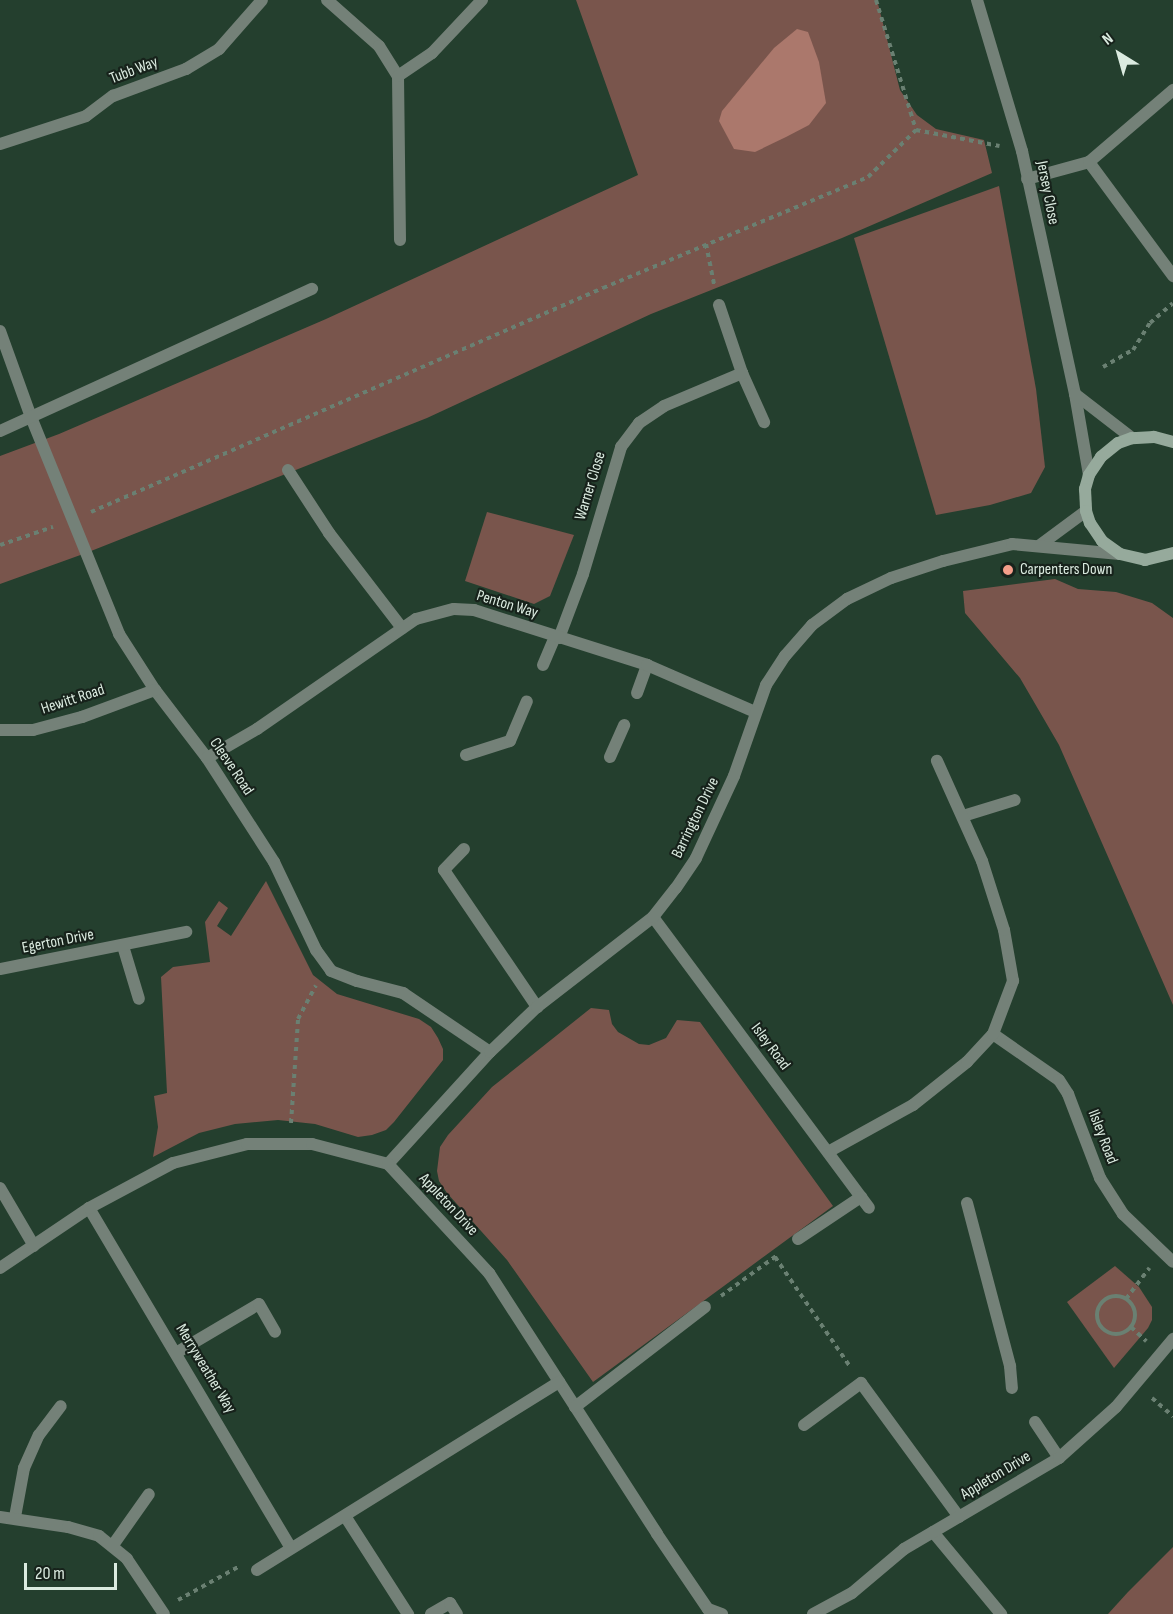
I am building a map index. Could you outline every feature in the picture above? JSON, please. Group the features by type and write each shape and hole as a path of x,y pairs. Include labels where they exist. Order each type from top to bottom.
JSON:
{"street":[{"name":"Tubb Way","path":"0,144 86,116 113,96 186,69 219,49 262,0"},
{"path":"327,0 379,46 398,76 400,240"},
{"path":"398,76 432,53 482,0"},
{"name":"Jersey Close","path":"977,0 1022,151 1075,394 1089,475"},
{"path":"1027,179 1089,162 1173,90"},
{"path":"1089,162 1173,276"},
{"path":"0,431 312,289"},
{"path":"719,305 742,373 764,422"},
{"name":"Cleeve Road","path":"0,332 31,417 119,634 154,690 207,758 274,862 316,950 332,971"},
{"name":"Warner Close","path":"543,665 557,638 583,574 621,447 639,423 664,406 742,373"},
{"path":"1075,394 1132,438"},
{"path":"1171,558 1145,560 1119,554 1102,542 1090,523 1086,511 1085,489 1089,475 1101,457 1118,443 1132,438 1154,437 1173,442"},
{"path":"288,470 329,533 402,628"},
{"path":"1040,545 1086,511"},
{"name":"Barrington Drive","path":"388,1164 490,1052 537,1007 653,917 696,858 734,776 766,685 785,656 812,625 847,599 891,578 942,561 1012,544 1119,554"},
{"name":"Penton Way","path":"207,758 257,729 416,619 454,609 474,610 647,665 755,712"},
{"path":"636,693 647,665"},
{"name":"Hewitt Road","path":"0,730 33,730 82,717 154,690"},
{"path":"466,755 510,741 527,702"},
{"path":"610,757 624,725"},
{"path":"828,1152 913,1105 967,1062 993,1034 1013,981 1004,930 963,816 937,761"},
{"path":"963,816 1015,800"},
{"path":"464,849 444,870 537,1007"},
{"name":"Isley Road","path":"653,917 869,1208"},
{"name":"Egerton Drive","path":"0,969 186,932"},
{"path":"123,946 139,999"},
{"path":"332,971 357,981 403,993 490,1052"},
{"name":"Ilsley Road","path":"993,1034 1059,1080 1068,1094 1100,1178 1123,1214 1173,1262"},
{"path":"0,1268 89,1208 173,1163 247,1144 312,1144 388,1164"},
{"name":"Appleton Drive","path":"388,1164 489,1273 708,1609 722,1614"},
{"path":"0,1188 34,1246"},
{"path":"798,1239 861,1197"},
{"path":"967,1203 1010,1366 1012,1388"},
{"name":"Merryweather Way","path":"89,1208 291,1548"},
{"path":"176,1353 259,1304 275,1332"},
{"path":"575,1407 705,1307"},
{"name":"Appleton Drive","path":"813,1614 852,1593 904,1549 1059,1458 1116,1407 1173,1339"},
{"path":"257,1570 559,1382"},
{"path":"804,1425 861,1383 959,1517"},
{"path":"15,1517 24,1468 39,1435 61,1406"},
{"path":"1035,1422 1059,1458"},
{"path":"113,1545 149,1494"},
{"path":"345,1516 408,1614"},
{"path":"0,1517 15,1517 68,1527 99,1536 113,1545 127,1559 163,1611"},
{"path":"933,1532 1001,1614"},
{"path":"431,1614 450,1603 457,1614"}],"path":[{"path":"876,0 916,130"},
{"path":"916,130 1022,151"},
{"path":"0,545 72,520 706,244 868,177 916,130"},
{"path":"706,244 719,305"},
{"path":"1103,367 1133,350 1150,323 1173,303"},
{"path":"291,1144 298,1019 319,981 332,971"},
{"path":"705,1307 798,1239"},
{"path":"1126,1299 1162,1252"},
{"path":"775,1257 861,1383"},
{"path":"1113,1296 1126,1299 1134,1309 1131,1327 1121,1334 1104,1331 1096,1314 1101,1302 1113,1296"},
{"path":"1135,1384 1173,1416"},
{"path":"163,1611 240,1566 257,1570"}],"shaded area":[{"path":"576,0 877,0 900,90 917,115 936,129 984,140 992,173 842,238 651,314 427,418 86,553 0,584 0,456 59,434 326,319 638,175"},
{"path":"797,29 808,32 819,62 826,103 809,125 786,137 755,152 734,149 719,121 722,111 774,48"},
{"path":"999,186 1036,389 1045,467 1031,493 990,505 936,515 854,238"},
{"path":"487,512 574,535 550,596 534,604 465,581"},
{"path":"1055,579 1078,589 1116,592 1152,603 1173,618 1173,1005 1059,745 1020,678 965,613 963,591"},
{"path":"266,881 313,975 337,994 419,1019 431,1027 438,1038 443,1049 443,1060 394,1122 386,1130 372,1135 358,1137 315,1124 278,1120 235,1124 199,1133 153,1157 158,1127 154,1096 167,1093 161,977 173,967 210,962 205,922 219,901 228,908 217,926 231,936"},
{"path":"591,1008 609,1010 612,1024 618,1032 639,1044 649,1045 666,1038 677,1020 700,1022 833,1206 593,1382 507,1260 447,1193 439,1181 437,1171 440,1147 448,1135 492,1087"},
{"path":"1115,1266 1139,1287 1152,1307 1152,1320 1148,1328 1114,1368 1067,1302"},
{"path":"1173,1547 1173,1614 1108,1614 1128,1592"}],"place":[{"name":"Carpenters Down","path":"1008,570"}]}
